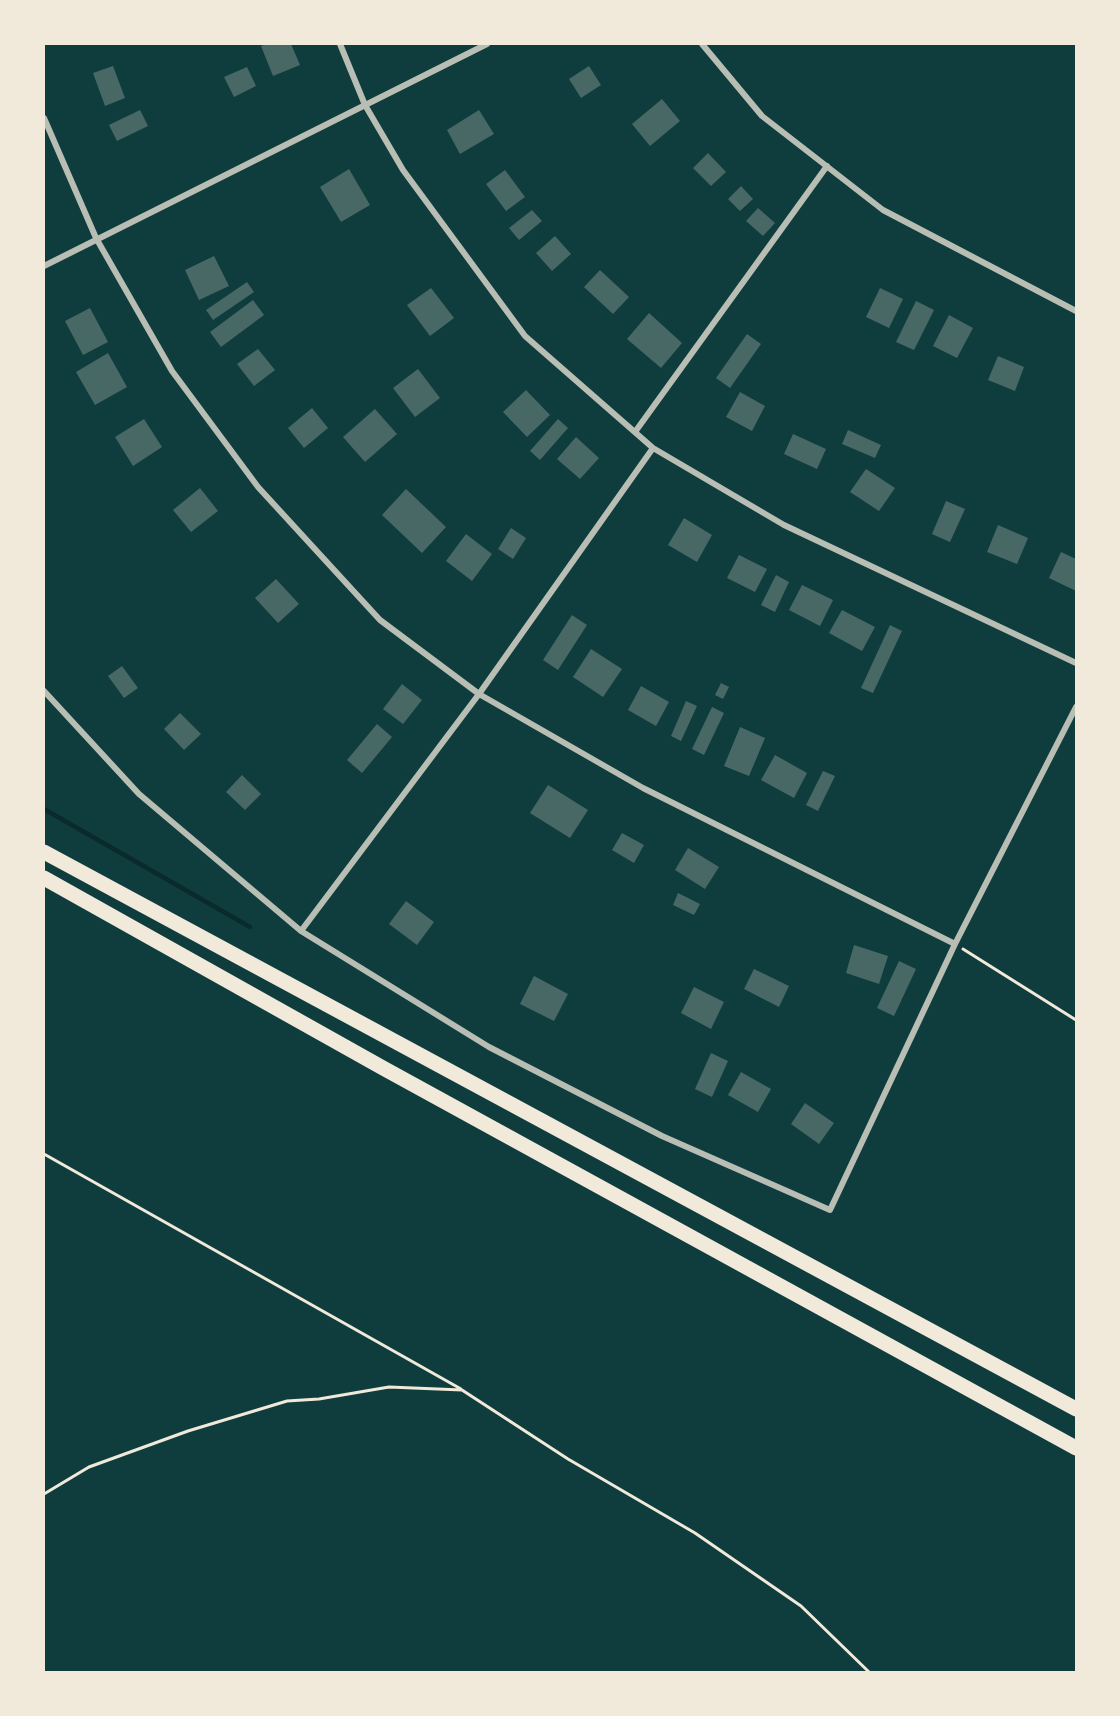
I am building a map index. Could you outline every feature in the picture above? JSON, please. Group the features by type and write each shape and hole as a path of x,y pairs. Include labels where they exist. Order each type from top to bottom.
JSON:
{"main road":[{"path":"44,852 1077,1409"},
{"path":"44,878 372,1062 1077,1448"}],"street":[{"path":"340,44 364,105 403,170 525,336 653,448 783,525 1077,663"},
{"path":"44,266 487,44"},
{"path":"702,44 762,116 883,210 1077,311"},
{"path":"44,118 96,238 172,371 258,487 380,620 479,693 643,788 955,944"},
{"path":"635,432 827,166"},
{"path":"302,932 479,693 653,448"},
{"path":"44,691 139,794 302,932 489,1047 662,1136 830,1210 955,944 1077,707"}],"path":[{"path":"955,944 1077,1020"},
{"path":"44,1154 462,1390 568,1460 695,1533 792,1600 869,1672"},
{"path":"44,1494 89,1467 188,1431 287,1401 319,1399 389,1387 462,1390"}],"building":[{"path":"291,44 300,65 273,76 261,46"},
{"path":"113,66 125,98 105,106 93,73"},
{"path":"589,66 601,85 581,98 569,79"},
{"path":"247,67 256,86 234,97 224,77"},
{"path":"662,99 680,121 650,146 632,124"},
{"path":"140,110 148,126 117,141 109,125"},
{"path":"479,110 494,134 460,154 447,130"},
{"path":"708,153 726,172 711,186 693,168"},
{"path":"349,169 370,205 341,222 320,187"},
{"path":"505,170 525,197 506,211 486,184"},
{"path":"741,186 753,199 740,211 728,199"},
{"path":"758,208 775,223 763,236 746,221"},
{"path":"532,210 542,221 519,240 509,228"},
{"path":"555,236 571,254 552,271 536,253"},
{"path":"214,256 229,286 199,300 185,270"},
{"path":"600,270 629,297 613,314 584,287"},
{"path":"247,282 254,292 213,320 206,310"},
{"path":"431,288 454,318 430,336 407,305"},
{"path":"880,288 903,299 889,328 866,317"},
{"path":"253,300 264,315 221,347 210,332"},
{"path":"916,301 934,310 914,350 896,342"},
{"path":"90,308 108,342 83,355 65,321"},
{"path":"649,313 682,343 661,368 627,339"},
{"path":"949,315 973,328 957,358 933,346"},
{"path":"747,334 761,344 730,388 716,378"},
{"path":"258,349 275,370 254,386 237,364"},
{"path":"108,353 127,387 95,405 76,372"},
{"path":"998,356 1024,367 1015,391 988,380"},
{"path":"418,369 440,398 415,417 393,388"},
{"path":"526,390 550,415 527,437 503,412"},
{"path":"740,392 765,406 752,431 726,417"},
{"path":"312,408 328,428 304,448 288,428"},
{"path":"375,409 397,434 365,462 343,437"},
{"path":"144,419 162,447 133,466 115,437"},
{"path":"558,419 568,428 540,460 530,451"},
{"path":"848,430 881,445 875,458 842,444"},
{"path":"793,434 826,449 817,469 784,454"},
{"path":"576,437 599,458 580,479 557,459"},
{"path":"866,469 895,488 879,511 850,492"},
{"path":"200,488 218,511 191,532 173,510"},
{"path":"406,489 446,527 422,553 382,515"},
{"path":"946,501 965,509 950,542 932,534"},
{"path":"684,518 712,535 697,562 668,545"},
{"path":"998,525 1028,538 1017,564 987,552"},
{"path":"511,528 526,538 513,559 498,549"},
{"path":"466,534 492,554 472,581 446,561"},
{"path":"1061,552 1076,559 1076,591 1049,578"},
{"path":"739,555 767,569 755,592 727,578"},
{"path":"776,575 789,582 775,612 761,605"},
{"path":"276,579 299,604 278,623 255,598"},
{"path":"802,585 833,600 820,626 789,610"},
{"path":"842,610 875,627 862,651 829,633"},
{"path":"572,615 587,625 558,670 543,660"},
{"path":"890,625 902,631 873,693 861,688"},
{"path":"591,649 622,669 603,697 573,677"},
{"path":"122,666 138,688 124,698 108,676"},
{"path":"721,683 729,687 723,699 715,695"},
{"path":"402,684 422,700 403,724 383,709"},
{"path":"641,686 669,702 656,726 628,710"},
{"path":"686,701 697,706 681,741 671,736"},
{"path":"712,707 724,713 704,755 692,749"},
{"path":"180,713 201,734 184,750 164,729"},
{"path":"377,724 392,737 362,773 347,760"},
{"path":"740,727 765,738 749,776 724,766"},
{"path":"775,755 807,773 794,798 761,780"},
{"path":"823,771 835,776 818,811 806,805"},
{"path":"242,775 261,794 245,810 226,792"},
{"path":"548,785 588,810 570,838 530,813"},
{"path":"622,833 644,845 634,863 612,850"},
{"path":"688,848 719,867 705,889 675,870"},
{"path":"678,893 700,904 694,915 673,905"},
{"path":"406,901 434,922 417,945 389,924"},
{"path":"854,945 888,956 879,984 846,973"},
{"path":"899,961 916,969 894,1016 877,1008"},
{"path":"754,969 789,986 779,1007 744,989"},
{"path":"534,976 568,994 554,1021 520,1004"},
{"path":"694,987 724,1002 711,1029 681,1013"},
{"path":"711,1053 728,1061 712,1097 695,1089"},
{"path":"741,1072 771,1089 758,1112 728,1095"},
{"path":"805,1103 834,1123 819,1144 791,1124"}],"waterway":[{"path":"44,809 250,927"}]}
